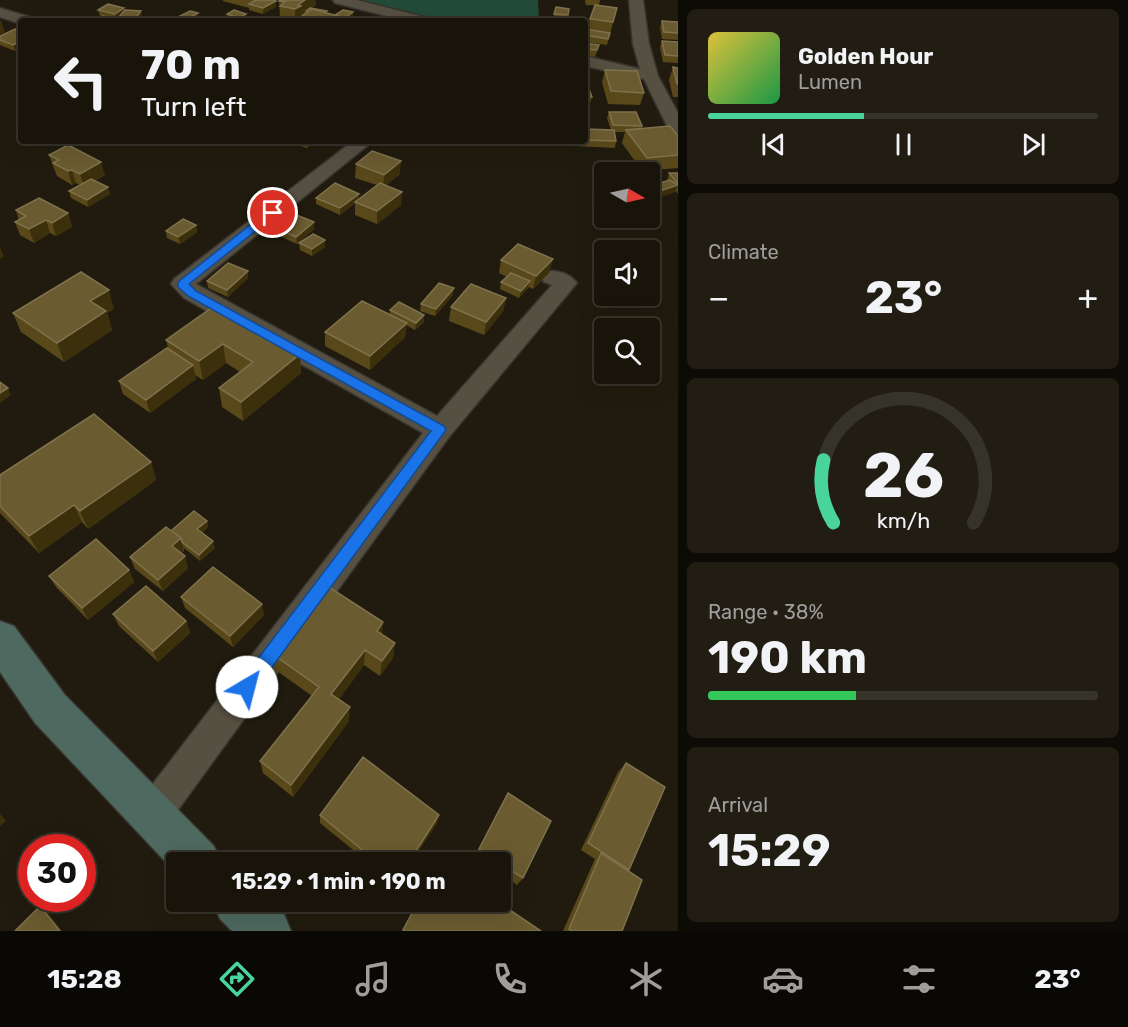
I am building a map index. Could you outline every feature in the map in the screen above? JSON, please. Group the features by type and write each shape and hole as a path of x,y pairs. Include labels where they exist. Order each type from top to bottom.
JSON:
{"main road":[{"path":"0,639 50,709 188,852"},
{"path":"247,912 267,931"}],"street":[{"path":"340,0 411,18"},
{"path":"636,0 641,44 650,76 678,130"},
{"path":"0,12 19,18"},
{"path":"588,62 650,76"},
{"path":"360,144 182,284 192,293 440,430"},
{"path":"151,816 440,430 566,283 552,277"}],"green space":[{"path":"330,0 538,0 539,18 402,18"}],"building":[{"path":"256,0 276,1 263,8 249,4"},
{"path":"305,0 295,9 280,6 285,2 279,1"},
{"path":"108,4 124,8 115,14 98,10"},
{"path":"595,5 617,8 613,22 590,19"},
{"path":"556,7 569,9 568,15 554,14"},
{"path":"310,8 327,11 325,13 312,9 309,12 306,11"},
{"path":"312,9 342,17 341,18 299,18"},
{"path":"125,10 141,11 136,18 118,18"},
{"path":"234,10 246,14 239,18 227,14"},
{"path":"343,10 353,12 345,18 335,15"},
{"path":"190,11 198,13 189,18 176,18"},
{"path":"662,21 678,22 678,33 664,32"},
{"path":"15,29 18,30 18,42 13,45 0,40 0,36"},
{"path":"588,29 610,33 608,39 588,36"},
{"path":"662,41 678,42 678,56 665,55"},
{"path":"588,43 599,45 597,50 588,49"},
{"path":"673,67 678,68 678,84 677,84"},
{"path":"605,70 637,71 644,93 611,91"},
{"path":"609,112 636,112 642,126 613,125"},
{"path":"670,126 678,136 678,155 647,158 626,130"},
{"path":"588,129 614,130 616,141 588,140"},
{"path":"68,145 101,162 80,174 53,163 59,160 49,155"},
{"path":"372,151 401,161 384,175 356,164"},
{"path":"669,173 678,173 678,184"},
{"path":"91,179 108,187 87,200 69,191"},
{"path":"670,180 678,185 663,190 660,183"},
{"path":"335,183 359,194 340,208 316,198"},
{"path":"380,183 402,192 377,211 355,202"},
{"path":"39,198 68,213 52,223 46,220 29,229 15,222 26,216 16,210"},
{"path":"294,214 314,222 296,237 276,228"},
{"path":"183,219 196,225 178,237 166,231"},
{"path":"313,234 325,240 312,249 299,243"},
{"path":"518,244 553,259 536,276 501,260"},
{"path":"228,263 248,271 227,290 207,281"},
{"path":"81,272 109,290 90,301 106,311 57,343 13,313"},
{"path":"511,273 530,281 521,291 501,282"},
{"path":"439,283 454,288 436,309 421,304"},
{"path":"471,284 506,298 486,322 451,307"},
{"path":"362,301 407,323 370,356 325,332"},
{"path":"399,302 424,315 416,323 390,310"},
{"path":"217,304 300,354 241,402 219,388 253,362 223,344 199,361 166,340"},
{"path":"167,348 193,365 146,400 119,381"},
{"path":"0,382 8,388 0,393"},
{"path":"94,414 151,462 80,511 74,505 29,536 0,506 0,475"},
{"path":"194,511 207,521 197,529 213,541 199,555 171,531"},
{"path":"166,527 181,538 172,546 185,556 158,580 130,557"},
{"path":"96,539 129,570 82,608 49,576"},
{"path":"213,567 262,604 230,636 181,597"},
{"path":"324,584 383,622 377,631 395,643 382,661 365,650 331,694 350,707 291,785 260,761 319,687 267,650"},
{"path":"146,586 186,621 153,651 113,614"},
{"path":"363,757 439,815 415,852 365,852 320,815"},
{"path":"626,763 665,787 629,870 588,843"},
{"path":"508,793 551,821 523,878 511,870 511,852 484,852 479,849"},
{"path":"601,853 642,880 622,931 572,931 569,929"},
{"path":"511,911 541,931 405,931 403,930 413,912"},
{"path":"34,912 45,912 60,931 15,931"}],"route":[{"path":"247,687 440,430 192,293 182,284 273,213"}]}
